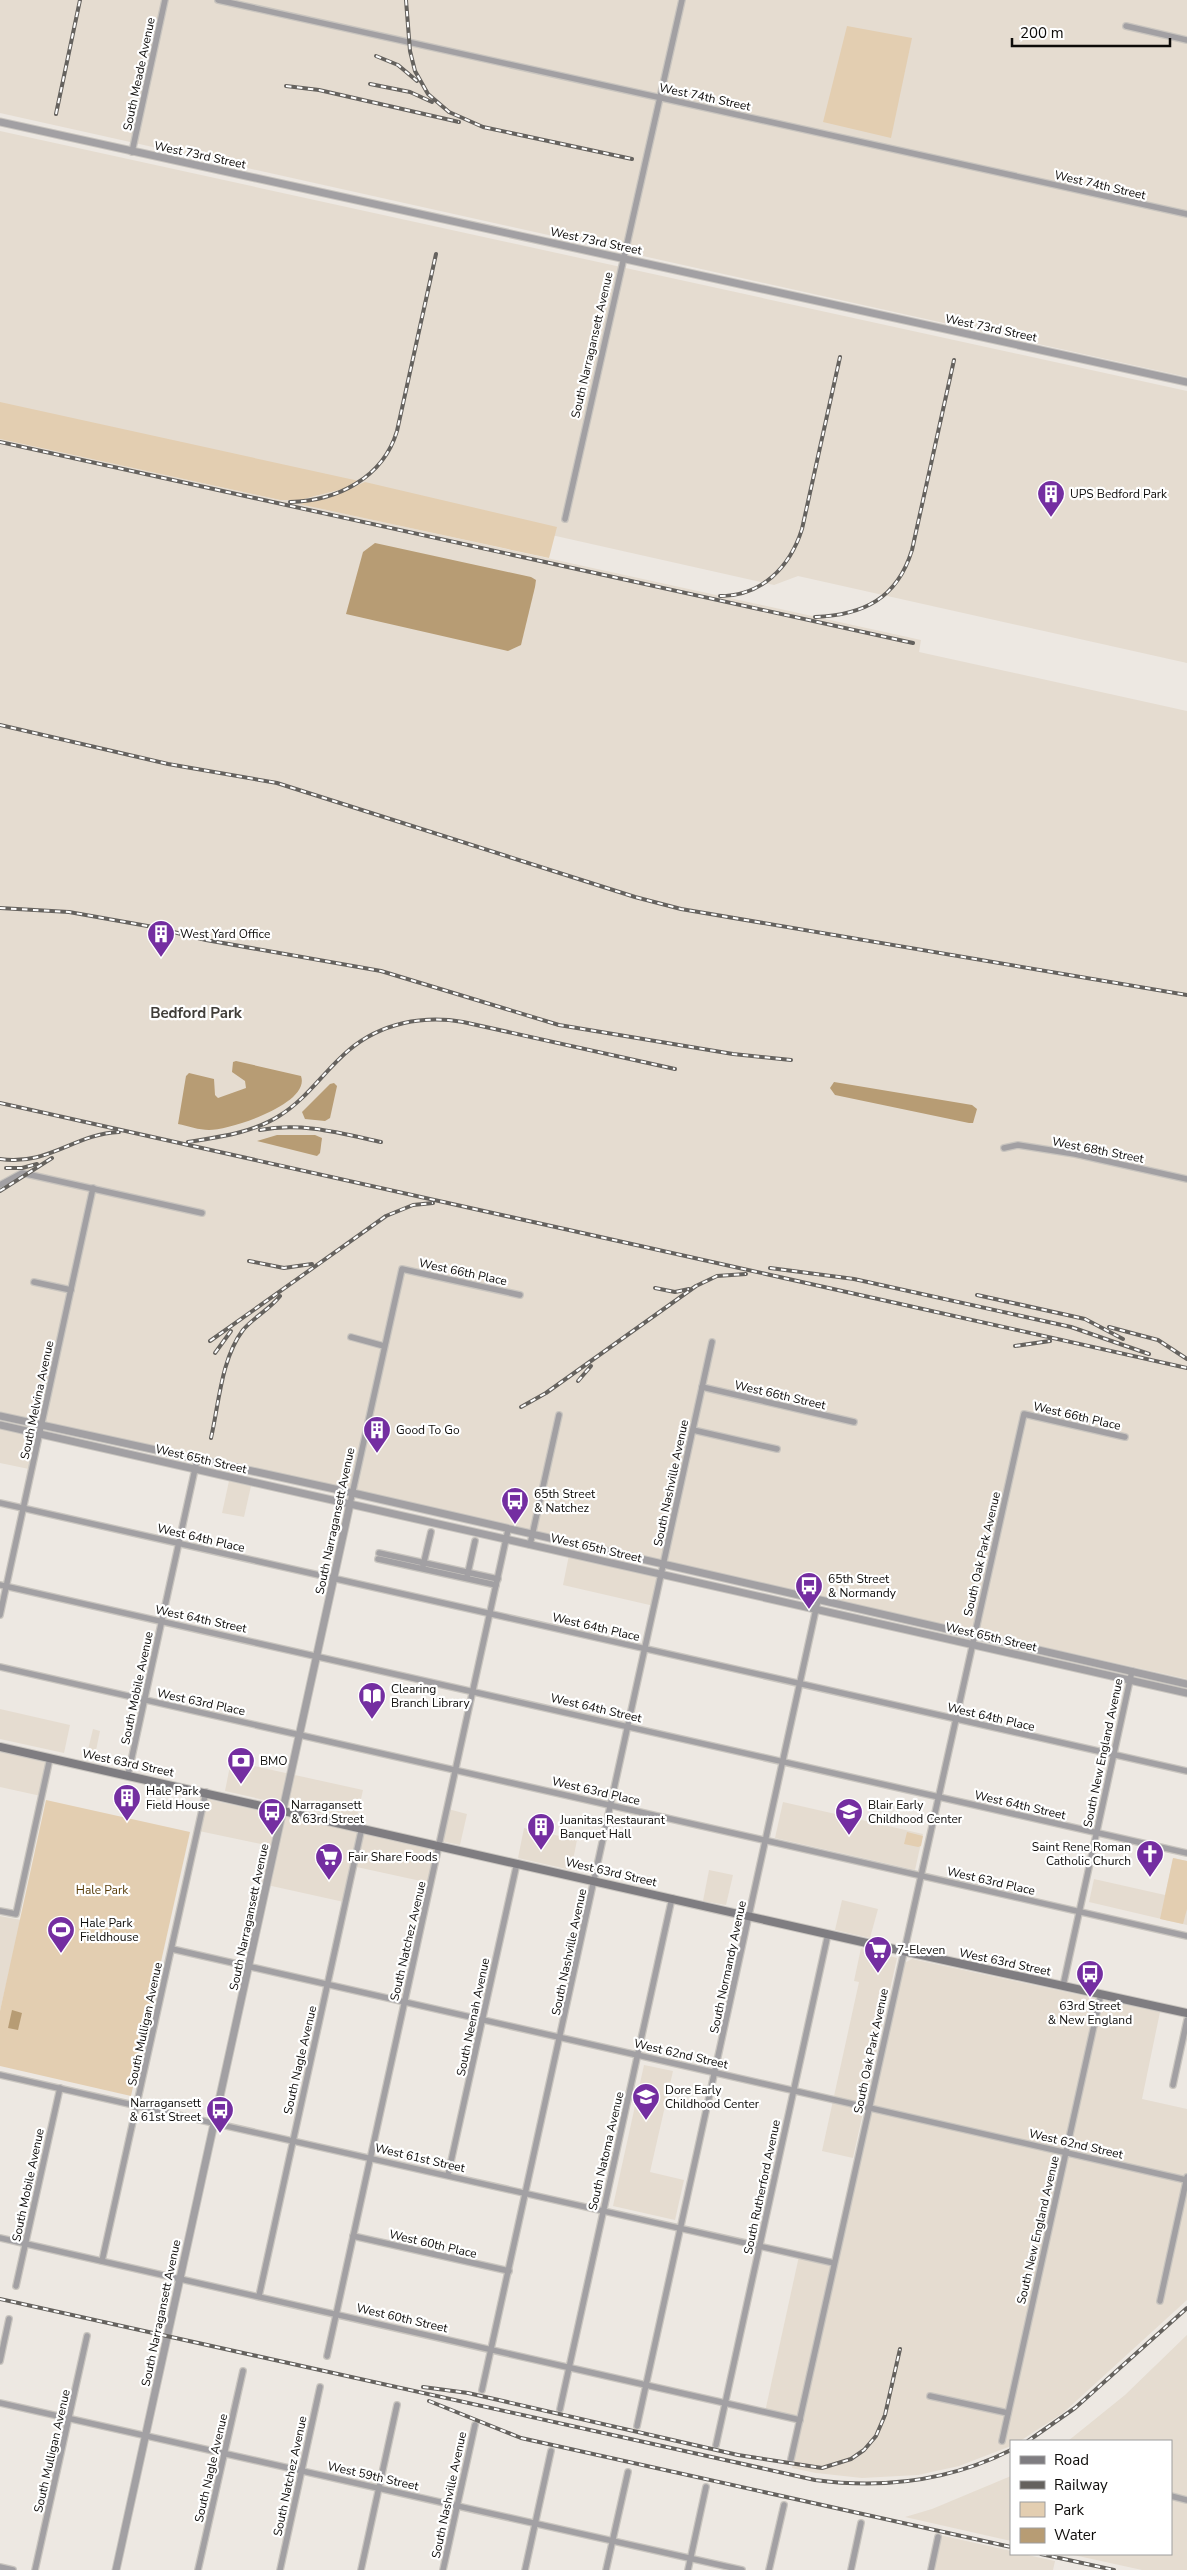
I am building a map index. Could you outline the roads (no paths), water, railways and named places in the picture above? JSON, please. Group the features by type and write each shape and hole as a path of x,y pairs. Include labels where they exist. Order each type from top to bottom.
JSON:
{"main road":[{"name":"West 63rd Street","path":"0,1747 284,1809 828,1934 1187,2013"}],"street":[{"name":"South Meade Avenue","path":"132,152 165,0"},
{"name":"West 74th Street","path":"218,0 1187,214"},
{"name":"South Narragansett Avenue","path":"565,519 682,0"},
{"path":"1126,26 1187,40"},
{"name":"West 73rd Street","path":"0,122 1187,382"},
{"name":"West 68th Street","path":"1004,1148 1018,1145 1075,1154 1187,1179"},
{"path":"0,1185 22,1174 202,1213"},
{"name":"South Melvina Avenue","path":"0,1615 3,1585 42,1426 93,1188"},
{"name":"South Narragansett Avenue","path":"116,2570 402,1269"},
{"name":"West 66th Place","path":"402,1269 520,1295"},
{"path":"34,1282 71,1290"},
{"path":"351,1337 384,1346"},
{"name":"South Nashville Avenue","path":"482,2390 712,1342"},
{"name":"West 66th Street","path":"702,1387 854,1422"},
{"name":"West 66th Place","path":"1024,1414 1125,1437"},
{"name":"South Oak Park Avenue","path":"791,2459 1024,1414"},
{"path":"530,1545 559,1415"},
{"name":"West 65th Street","path":"0,1416 353,1493 1187,1684"},
{"name":"West 65th Street","path":"0,1425 1187,1693"},
{"path":"693,1430 777,1449"},
{"name":"South Mobile Avenue","path":"128,1775 197,1460"},
{"name":"West 64th Place","path":"0,1503 1187,1771"},
{"name":"South Natchez Avenue","path":"327,2356 508,1530"},
{"path":"423,1566 431,1532"},
{"path":"468,1576 475,1542"},
{"path":"379,1556 497,1582"},
{"name":"West 64th Street","path":"3,1585 1187,1853"},
{"name":"South Normandy Avenue","path":"638,2426 818,1600"},
{"name":"West 63rd Place","path":"0,1667 1187,1936"},
{"name":"South New England Avenue","path":"1063,1986 1132,1671"},
{"path":"0,1911 16,1914 50,1758"},
{"name":"South Mulligan Avenue","path":"102,2260 206,1792"},
{"name":"South Nagle Avenue","path":"258,2296 362,1827"},
{"name":"South Neenah Avenue","path":"448,2175 517,1863"},
{"name":"South Natoma Avenue","path":"560,2409 672,1898"},
{"name":"South Rutherford Avenue","path":"716,2445 828,1934"},
{"name":"West 62nd Street","path":"172,1949 250,1965 793,2090 1187,2178"},
{"name":"South New England Avenue","path":"1002,2441 1101,1994"},
{"path":"1173,2085 1187,2020"},
{"name":"West 61st Street","path":"0,2075 834,2263"},
{"name":"South Mobile Avenue","path":"16,2286 60,2088"},
{"path":"1160,2301 1187,2178"},
{"name":"West 60th Place","path":"353,2236 509,2271"},
{"name":"West 60th Street","path":"0,2238 800,2420"},
{"path":"0,2361 9,2319"},
{"name":"South Mulligan Avenue","path":"35,2570 87,2336"},
{"name":"South Nagle Avenue","path":"198,2570 243,2371"},
{"name":"South Natchez Avenue","path":"280,2570 320,2387"},
{"path":"930,2396 1008,2413"},
{"name":"West 59th Street","path":"0,2403 742,2570"},
{"path":"361,2570 398,2405"},
{"name":"South Nashville Avenue","path":"443,2570 475,2425"},
{"path":"525,2570 551,2451"},
{"path":"606,2570 628,2472"},
{"path":"688,2570 706,2487"},
{"path":"1172,2496 1187,2500"},
{"path":"769,2570 784,2505"},
{"path":"851,2570 861,2523"},
{"path":"931,2570 938,2536"},
{"path":"0,2567 14,2570"}],"water":[{"path":"375,543 531,577 536,580 521,645 508,651 346,614 363,552"},
{"path":"236,1061 301,1076 301,1086 294,1096 267,1114 234,1126 209,1130 178,1124 186,1076 189,1073 214,1079 215,1095 218,1098 246,1088 245,1081 232,1072 233,1062"},
{"path":"834,1082 972,1105 977,1109 973,1123 969,1123 835,1095 830,1088"},
{"path":"334,1083 337,1086 330,1118 325,1121 305,1119 302,1112 330,1084"},
{"path":"277,1135 315,1135 322,1138 320,1153 317,1156 257,1141"},
{"path":"12,2010 22,2013 18,2030 8,2028"}],"railway":[{"path":"56,114 80,0"},
{"path":"406,0 410,51 415,71 428,94 449,112 483,127 632,159"},
{"path":"376,56 398,65 417,81"},
{"path":"370,84 410,92 432,102"},
{"path":"286,86 319,90 459,122"},
{"path":"290,502 308,501 325,497 356,484 381,462 390,448 397,431 436,254"},
{"path":"720,596 735,595 761,585 782,567 797,543 802,529 840,357"},
{"path":"815,617 848,613 876,601 897,581 905,567 912,550 954,360"},
{"path":"0,442 913,643"},
{"path":"0,725 168,764 277,783 635,897 681,909 1187,995"},
{"path":"0,908 69,912 153,927 206,940 381,971 559,1025 733,1054 791,1060"},
{"path":"188,1142 235,1134 269,1122 289,1109 340,1058 361,1041 375,1033 403,1023 433,1020 463,1022 675,1069"},
{"path":"0,1103 1187,1368"},
{"path":"260,1130 290,1127 305,1128 336,1132 381,1142"},
{"path":"0,1159 17,1160 33,1158 88,1138 119,1132"},
{"path":"0,1191 52,1158"},
{"path":"6,1168 22,1168 37,1164"},
{"path":"210,1341 386,1216 413,1205 433,1203"},
{"path":"249,1261 284,1268 312,1264"},
{"path":"770,1268 854,1279 1071,1327 1149,1354"},
{"path":"521,1407 546,1393 696,1286 717,1276 746,1274"},
{"path":"655,1288 675,1292 689,1289"},
{"path":"977,1295 1085,1319 1123,1339"},
{"path":"211,1438 225,1368 230,1354 247,1325 280,1296"},
{"path":"1109,1327 1158,1340 1187,1359"},
{"path":"215,1353 231,1331"},
{"path":"1015,1346 1050,1341"},
{"path":"578,1381 591,1366"},
{"path":"0,2299 815,2480 840,2483 890,2483 915,2480 964,2469 988,2461 1010,2450"},
{"path":"1029,2440 1075,2408 1187,2308"},
{"path":"423,2387 468,2393 738,2455 822,2468 851,2459 864,2450 876,2436 885,2415 900,2349"},
{"path":"429,2401 521,2438 1010,2547"},
{"path":"1046,2555 1114,2570"}],"place":[{"name":"UPS Bedford Park","path":"1051,518"},
{"name":"West Yard Office","path":"161,958"},
{"name":"Good To Go","path":"377,1454"},
{"name":"65th Street & Natchez","path":"515,1525"},
{"name":"65th Street & Normandy","path":"809,1610"},
{"name":"Clearing Branch Library","path":"372,1720"},
{"name":"BMO","path":"241,1785"},
{"name":"Hale Park Field House","path":"127,1822"},
{"name":"Narragansett & 63rd Street","path":"272,1836"},
{"name":"Blair Early Childhood Center","path":"849,1836"},
{"name":"Juanitas Restaurant Banquet Hall","path":"541,1851"},
{"name":"Saint Rene Roman Catholic Church","path":"1150,1878"},
{"name":"Fair Share Foods","path":"329,1881"},
{"name":"Hale Park Fieldhouse","path":"61,1954"},
{"name":"7-Eleven","path":"878,1974"},
{"name":"63rd Street & New England","path":"1090,1998"},
{"name":"Dore Early Childhood Center","path":"646,2121"},
{"name":"Narragansett & 61st Street","path":"220,2134"}],"district":[{"name":"Bedford Park","path":"196,1013"}],"park label":[{"name":"Hale Park","path":"102,1890"}]}
